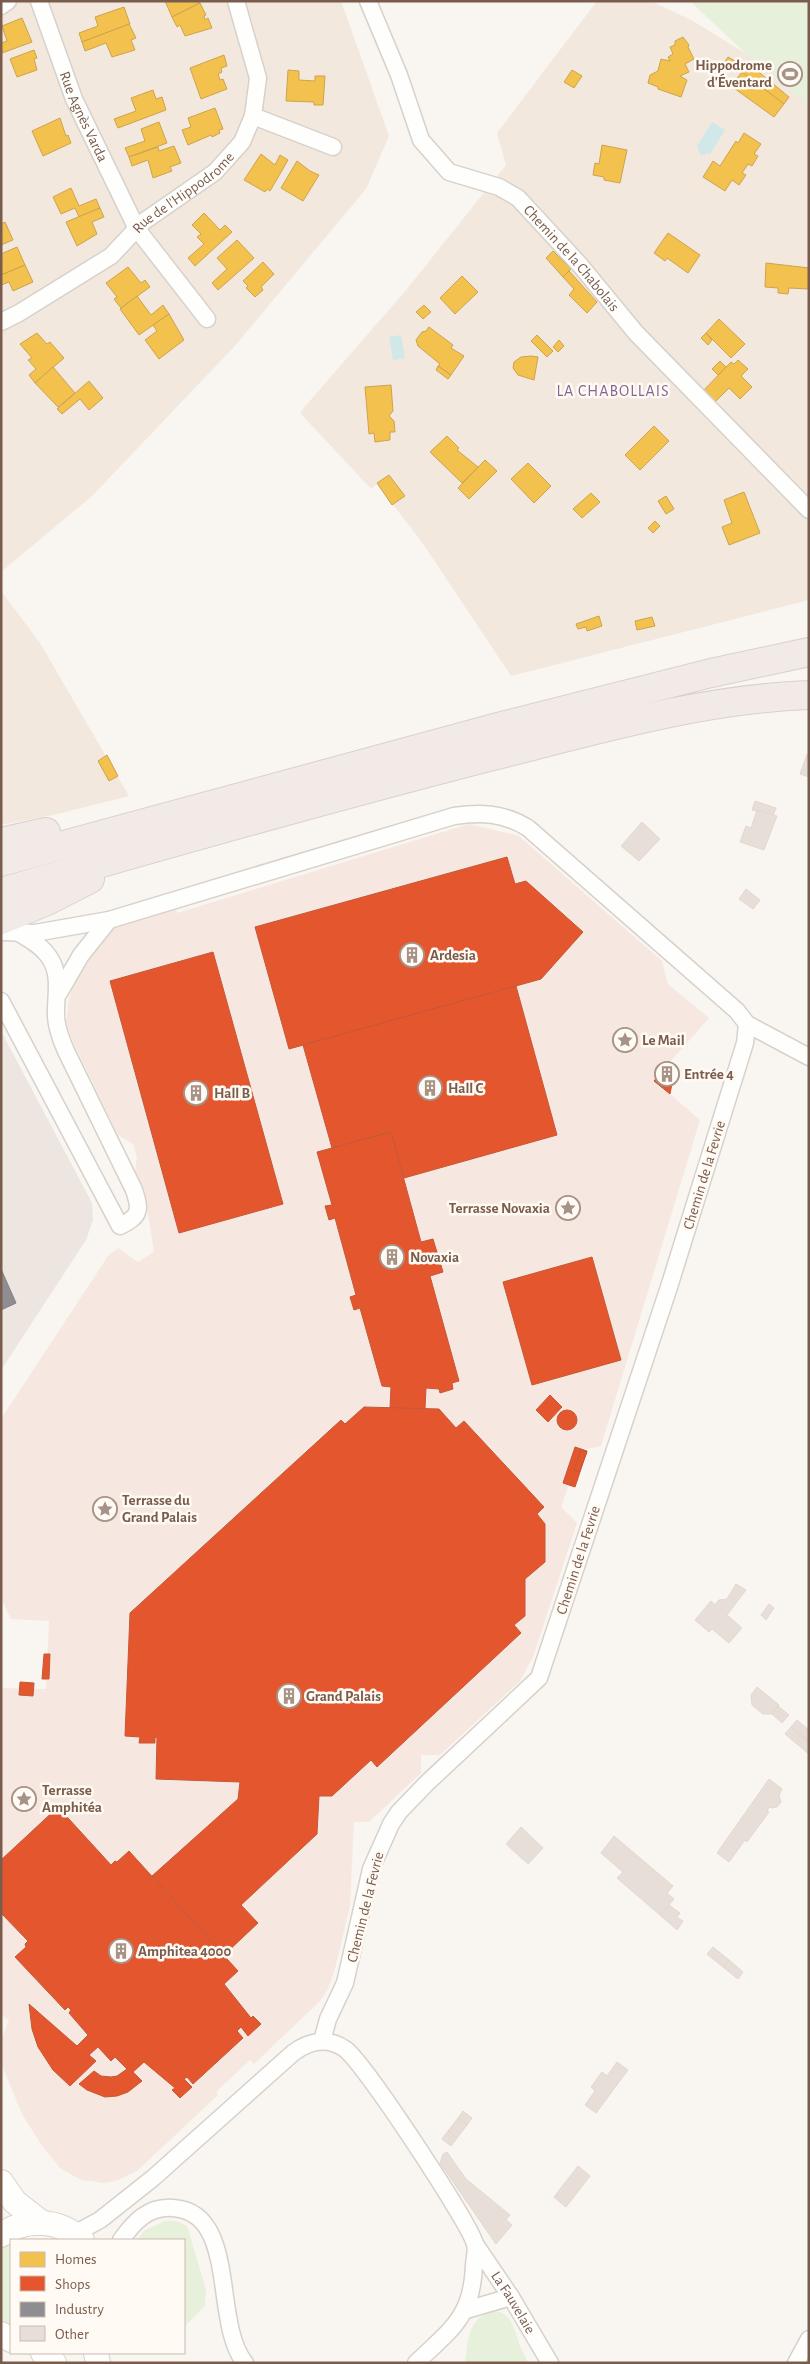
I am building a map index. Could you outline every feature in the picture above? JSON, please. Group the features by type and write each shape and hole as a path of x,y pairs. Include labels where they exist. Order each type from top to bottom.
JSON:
{"highway":[{"path":"711,673 734,654 809,634"},
{"path":"1,862 498,727 711,673 809,652"},
{"path":"1,892 438,770 599,729 709,707 768,698 809,695"},
{"path":"1,842 98,819 229,801"},
{"path":"10,926 47,901 147,850"}],"main road":[{"path":"1,2182 15,2202 42,2222"},
{"path":"1,2235 22,2225 42,2222 59,2226 78,2237"},
{"path":"44,2354 54,2363"}],"street":[{"path":"1,6 8,1"},
{"name":"Rue Agnès Varda","path":"39,1 74,100 136,229 207,319"},
{"name":"Rue de l'Hippodrome","path":"1,322 20,313 111,256 136,229 215,172 242,142 253,116 258,78 236,1"},
{"name":"Chemin de la Chabolais","path":"368,1 399,75 422,140 449,172 499,187 518,198 580,265 636,333 809,510"},
{"path":"253,116 333,147"},
{"path":"1,932 10,926 58,930 109,920 454,816 493,814 515,820 528,828 737,1011 747,1024 809,1057"},
{"path":"59,993 81,955 109,920"},
{"path":"1,1001 120,1226 134,1219 138,1211 137,1198 61,1040 56,1019 59,993 55,970 49,956 37,944 10,926"},
{"name":"Chemin de la Fevrie","path":"322,2041 328,2019 345,1982 371,1869 391,1824 399,1812 427,1783 539,1678 669,1287 745,1043 747,1024"},
{"path":"78,2237 153,2178 293,2052 308,2044 322,2041"},
{"name":"La Fauvelaie","path":"322,2041 344,2048 358,2062 458,2213 475,2244 511,2297 550,2363"},
{"path":"122,2239 135,2222 153,2210 174,2208 184,2210 203,2221 214,2239 230,2332 244,2363"},
{"path":"416,2363 459,2322 466,2310 474,2276 475,2244"},
{"path":"466,2310 511,2297"},
{"path":"796,2363 809,2339"}],"shaded area":[{"path":"1,1 341,1 389,136 366,189 233,348 92,496 1,572"},
{"path":"597,1 651,1 693,21 745,53 809,105 809,600 511,676 424,545 377,484 371,489 301,414 301,411 407,289 506,165 497,133"},
{"path":"1,591 40,643 129,796 58,814 1,825"},
{"path":"469,824 519,836 662,961 668,984 709,1018 654,1080 700,1120 601,1446 581,1450 561,1507 577,1523 533,1657 520,1681 440,1755 421,1755 421,1773 369,1822 354,1822 350,1906 335,1969 328,1989 320,2001 254,2064 250,2060 216,2092 218,2095 137,2171 116,2181 104,2183 81,2180 60,2168 42,2146 22,2114 1,2063 1,2040 9,2020 1,2015 1,1688 46,1689 49,1621 11,1619 1,1598 1,1419 108,1256 118,1248 138,1262 154,1252 144,1189 135,1171 137,1157 133,1144 118,1135 72,1040 66,1022 69,998 79,970 113,928 176,909 177,913"},
{"path":"1,1031 92,1203 93,1220 86,1240 1,1370"}],"green space":[{"name":"Hippodrome d'Éventard","path":"690,1 809,1 809,105 745,53"},
{"path":"165,2221 176,2221 187,2226 206,2290 205,2306 185,2326 185,2239 138,2239 145,2230"},
{"path":"10,2241 10,2327 1,2320 1,2249"},
{"path":"491,2311 503,2313 510,2320 528,2363 465,2363 468,2339 473,2326 483,2315"}],"water":[{"path":"712,122 725,130 710,154 707,153 701,156 697,146"},
{"path":"401,335 405,358 393,360 389,337"}],"building: Homes":[{"path":"165,1 199,1 200,3 172,17"},
{"path":"200,3 206,15 204,16 205,20 208,18 212,28 185,36 180,25 177,27 172,17"},
{"path":"124,7 130,24 82,42 79,33 98,26 95,17"},
{"path":"22,18 32,42 2,53 1,43 7,41 2,26"},
{"path":"129,24 136,38 131,40 135,50 112,57 106,43 85,51 82,42"},
{"path":"683,37 689,45 688,47 694,59 685,64 689,72 680,76 687,80 681,97 658,89 658,87 648,83 650,75 658,71 661,59 670,61 668,57 673,54 670,47 675,45 675,41"},
{"path":"34,50 37,58 34,59 37,70 17,77 10,59"},
{"path":"224,55 227,66 221,68 222,72 218,74 220,80 223,79 227,89 201,99 190,68"},
{"path":"728,57 735,61 730,69 723,65"},
{"path":"749,64 789,97 784,104 742,73"},
{"path":"288,70 299,71 299,80 315,81 315,76 325,76 323,105 314,105 314,102 286,101"},
{"path":"572,70 582,76 574,88 564,82"},
{"path":"742,72 784,104 774,117 731,86"},
{"path":"153,90 156,99 162,97 166,110 118,128 114,119 136,111 131,98"},
{"path":"215,108 223,129 219,130 220,133 212,137 211,135 188,145 182,130 191,127 188,118"},
{"path":"60,118 66,136 68,135 71,143 43,156 32,131"},
{"path":"159,122 167,143 129,157 125,148 145,141 141,129"},
{"path":"744,133 761,144 754,154 758,156 752,166 748,164 742,173 746,175 739,185 732,180 725,191 703,177 713,161 720,166 736,141 738,143"},
{"path":"602,145 627,150 620,183 604,180 604,177 593,175 595,163 599,164"},
{"path":"174,146 181,163 170,167 172,171 153,178 148,160 132,166 129,157 158,147 159,151"},
{"path":"261,154 275,165 280,155 288,160 270,191 267,189 265,192 244,180"},
{"path":"297,161 319,175 303,201 281,188"},
{"path":"71,188 79,206 96,199 100,208 79,217 75,208 61,214 53,197"},
{"path":"100,208 104,217 92,222 97,234 77,246 66,222"},
{"path":"204,213 220,230 225,225 232,232 195,266 188,258 204,244 197,237 201,234 192,225"},
{"path":"5,222 13,240 1,245 1,224"},
{"path":"668,233 700,255 688,273 667,258 665,261 654,253"},
{"path":"237,240 254,258 218,290 212,283 227,269 217,258"},
{"path":"17,247 25,265 1,275 1,254"},
{"path":"553,251 571,269 563,277 546,258"},
{"path":"263,262 274,274 261,287 263,290 255,297 246,288 248,286 243,281"},
{"path":"766,263 809,268 809,289 789,288 788,294 778,293 778,288 765,287"},
{"path":"25,265 33,282 13,291 9,282 1,285 1,275"},
{"path":"128,267 141,283 145,280 150,287 121,308 114,299 117,297 106,283"},
{"path":"569,271 597,302 587,313 569,295 574,289 563,277"},
{"path":"462,276 478,292 455,314 440,298"},
{"path":"137,296 151,315 163,305 169,314 139,335 120,309"},
{"path":"424,305 431,312 423,319 416,312"},
{"path":"169,314 184,340 159,359 145,340 157,331 153,325"},
{"path":"719,319 745,344 731,358 706,333"},
{"path":"429,327 453,345 451,348 464,356 451,375 438,366 440,364 418,346 416,340"},
{"path":"37,333 47,344 50,342 64,358 35,383 29,375 36,369 28,360 32,358 20,344"},
{"path":"706,333 712,340 708,345 701,338"},
{"path":"537,335 553,351 547,357 531,341"},
{"path":"559,340 564,346 558,352 553,347"},
{"path":"521,357 538,357 534,380 518,375 513,368 514,362"},
{"path":"738,360 748,369 741,376 752,387 740,399 729,388 714,403 703,391 731,362 734,364"},
{"path":"720,361 726,367 718,375 712,369"},
{"path":"438,366 451,375 448,379 436,370"},
{"path":"53,367 75,393 58,407 35,383"},
{"path":"89,381 103,398 89,410 80,399 62,414 57,409"},
{"path":"391,385 393,411 389,416 394,421 395,432 390,432 390,440 375,442 374,433 369,434 365,387"},
{"path":"654,426 669,441 640,470 625,455"},
{"path":"447,436 459,448 457,450 478,467 462,483 430,452"},
{"path":"485,460 497,471 469,499 458,488"},
{"path":"528,463 551,486 534,503 511,479"},
{"path":"389,475 405,496 392,505 377,483"},
{"path":"744,492 760,533 729,545 722,527 732,523 724,500"},
{"path":"591,493 600,502 582,518 573,509"},
{"path":"666,496 674,509 666,514 658,501"},
{"path":"655,521 660,526 653,533 648,528"},
{"path":"599,616 602,626 587,631 586,627 578,629 576,624"},
{"path":"652,617 655,626 637,630 635,621"},
{"path":"107,755 118,776 109,781 98,761"}],"building: Shops":[{"name":"Ardesia","path":"507,857 515,884 526,881 583,932 541,979 289,1049 255,927"},
{"name":"Hall B","path":"213,952 283,1204 179,1233 110,981"},
{"name":"Hall C","path":"516,986 557,1135 404,1178 391,1132 332,1148 303,1045"},
{"name":"Entrée 4","path":"669,1062 675,1067 670,1094 654,1081"},
{"name":"Novaxia","path":"391,1132 421,1242 433,1239 443,1272 430,1276 459,1381 452,1383 453,1389 440,1393 439,1389 426,1388 425,1409 390,1408 391,1387 382,1386 360,1308 354,1310 350,1297 356,1295 335,1218 329,1220 325,1206 332,1205 317,1152"},
{"path":"592,1257 621,1360 532,1385 503,1282"},
{"path":"550,1395 562,1407 548,1422 536,1410"},
{"name":"Grand Palais","path":"364,1407 439,1409 456,1428 464,1421 544,1507 537,1514 545,1524 545,1562 525,1579 525,1616 514,1625 521,1633 377,1767 371,1760 332,1796 319,1796 317,1834 241,1905 258,1923 224,1955 152,1876 238,1799 240,1782 156,1779 157,1738 155,1737 155,1743 139,1743 140,1737 125,1736 130,1613 341,1420 345,1424"},
{"path":"567,1410 574,1413 577,1420 574,1427 567,1430 560,1427 557,1420 560,1413"},
{"path":"575,1447 587,1451 575,1487 563,1483"},
{"path":"581,1450 587,1452 579,1472 574,1470"},
{"path":"44,1654 50,1654 49,1679 42,1679"},
{"path":"20,1682 34,1683 33,1696 19,1695"},
{"name":"Amphitea 4000","path":"58,1807 111,1865 129,1851 238,1971 224,1984 251,2018 253,2016 261,2024 248,2036 241,2027 237,2031 243,2038 193,2084 187,2077 184,2079 192,2087 180,2098 172,2090 175,2088 144,2062 133,2072 142,2081 128,2092 117,2096 105,2097 87,2090 79,2084 94,2071 101,2076 111,2077 117,2076 127,2069 115,2057 111,2061 98,2047 89,2055 96,2061 70,2086 53,2070 38,2047 32,2029 29,2004 77,2046 88,2035 69,2013 71,2010 68,2007 65,2010 15,1957 26,1947 25,1944 28,1941 1,1913 1,1860"}],"building: Industry":[{"path":"1,1269 16,1303 1,1310"}],"building: Other":[{"path":"807,754 809,755 809,777 800,774"},
{"path":"755,801 776,808 773,815 752,810"},
{"path":"757,810 777,816 764,850 740,842 746,826 751,828"},
{"path":"642,822 660,839 639,861 621,846"},
{"path":"746,889 760,900 753,909 739,899"},
{"path":"736,1584 746,1590 727,1615 742,1628 729,1643 712,1629 709,1632 695,1620 711,1601 715,1605 719,1600 727,1599"},
{"path":"769,1604 774,1608 766,1620 761,1615"},
{"path":"757,1687 779,1705 772,1714 763,1714 752,1705 751,1695"},
{"path":"778,1706 789,1715 782,1723 772,1714"},
{"path":"797,1720 809,1730 809,1742 791,1727"},
{"path":"791,1727 809,1742 809,1754 785,1734"},
{"path":"769,1779 782,1789 779,1795 781,1802 777,1807 769,1807 767,1811 769,1812 747,1842 745,1840 729,1862 717,1853"},
{"path":"521,1827 543,1848 528,1864 506,1844"},
{"path":"614,1836 673,1886 667,1893 674,1899 660,1915 617,1878 623,1872 601,1853"},
{"path":"669,1905 680,1913 677,1917 683,1921 677,1930 660,1915"},
{"path":"713,1947 729,1960 723,1967 707,1954"},
{"path":"729,1960 743,1972 738,1979 723,1967"},
{"path":"617,2062 628,2070 596,2113 585,2105 595,2091 591,2087 602,2072 607,2076"},
{"path":"463,2111 472,2118 467,2125 458,2118"},
{"path":"458,2118 467,2125 457,2138 448,2131"},
{"path":"448,2131 457,2138 451,2146 442,2139"},
{"path":"447,2152 466,2179 510,2215 506,2220 512,2225 496,2244 440,2163 443,2154"},
{"path":"578,2166 590,2176 566,2207 554,2197"}],"place":[{"name":"Hippodrome d'Éventard","path":"790,74"},
{"name":"Ardesia","path":"412,955"},
{"name":"Le Mail","path":"625,1040"},
{"name":"Entrée 4","path":"667,1074"},
{"name":"Hall C","path":"430,1088"},
{"name":"Hall B","path":"196,1093"},
{"name":"Terrasse Novaxia","path":"568,1208"},
{"name":"Novaxia","path":"392,1257"},
{"name":"Terrasse du Grand Palais","path":"105,1509"},
{"name":"Grand Palais","path":"289,1696"},
{"name":"Terrasse Amphitéa","path":"24,1799"},
{"name":"Amphitea 4000","path":"121,1951"}],"district":[{"name":"LA CHABOLLAIS","path":"613,390"}]}
